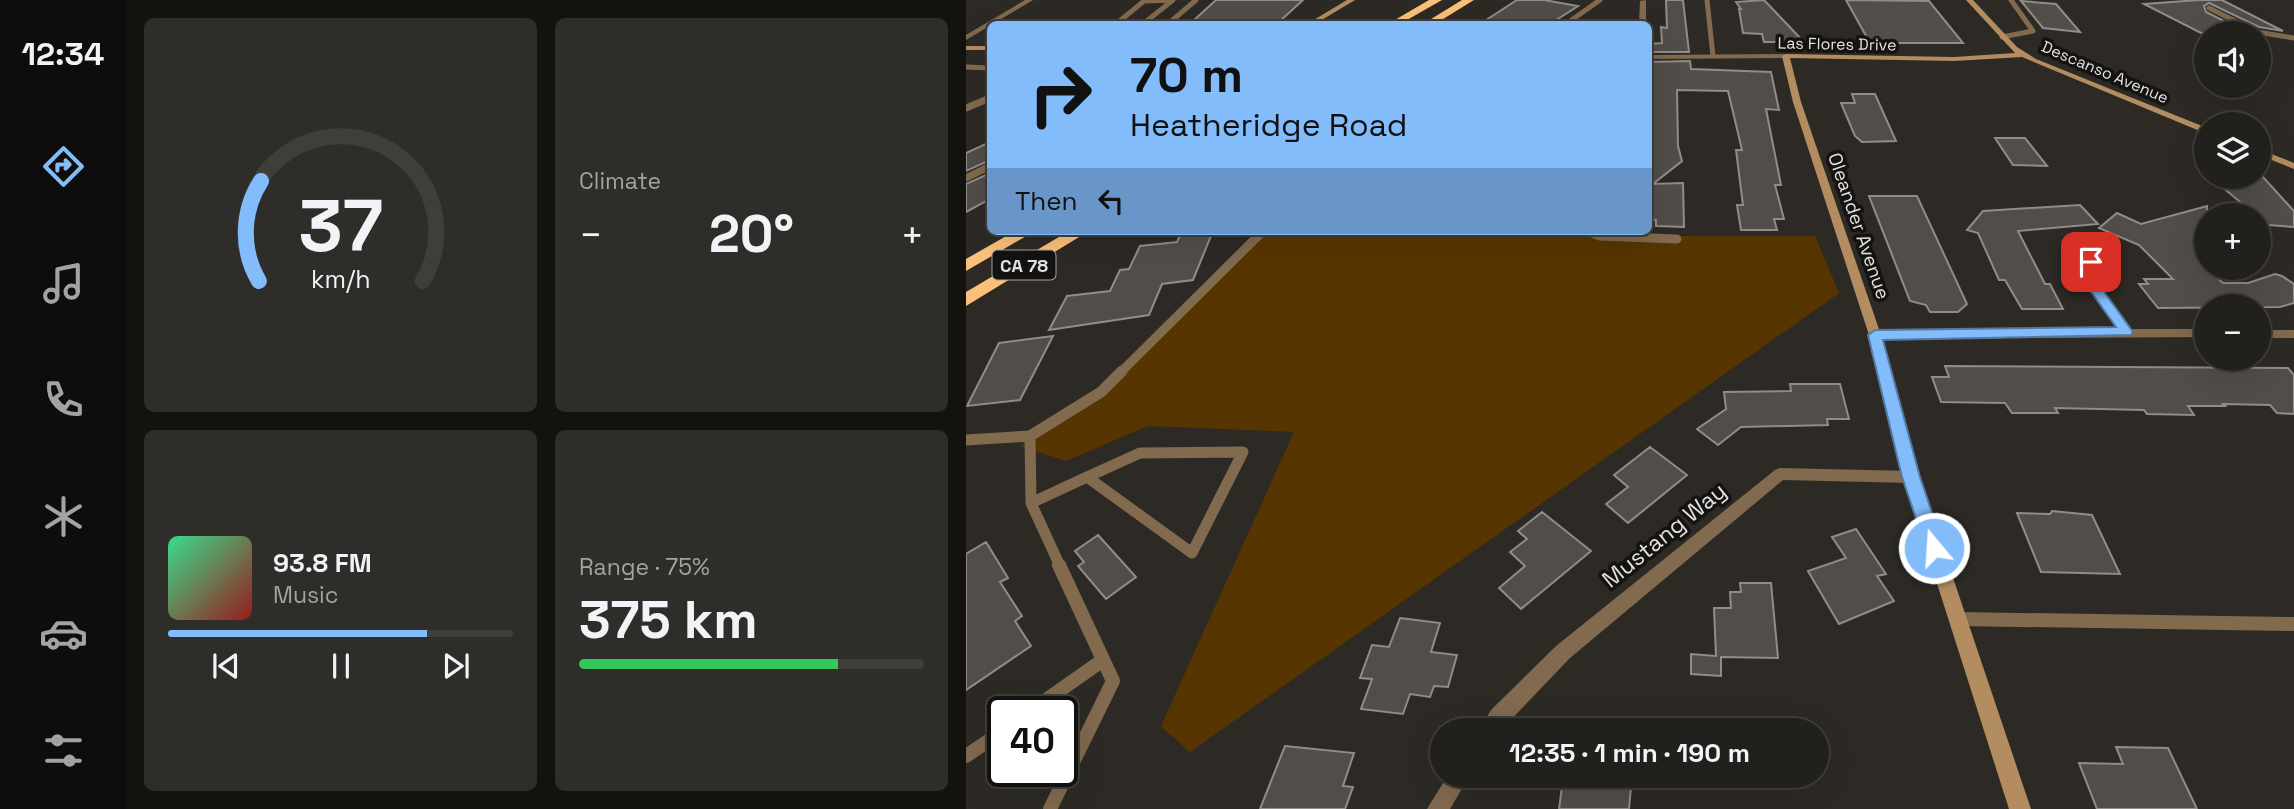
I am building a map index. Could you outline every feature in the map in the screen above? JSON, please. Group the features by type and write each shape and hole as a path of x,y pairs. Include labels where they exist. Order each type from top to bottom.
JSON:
{"highway":[{"path":"1389,21 1422,0"},
{"path":"1398,21 1437,0"},
{"path":"1433,21 1469,0"},
{"name":"CA 78","path":"966,266 1020,235"},
{"name":"CA 78","path":"966,300 1074,235"}],"street":[{"path":"995,21 1030,0"},
{"path":"1316,21 1352,0"},
{"name":"Descanso Avenue","path":"1969,0 2002,37 2049,69 2194,126"},
{"path":"1642,21 1643,1"},
{"path":"966,38 987,26"},
{"path":"966,48 987,48"},
{"name":"Las Flores Drive","path":"1652,57 1954,59 2025,55"},
{"name":"Oleander Avenue","path":"1786,57 1797,102 1875,335 1911,477 2021,809"},
{"path":"2271,157 2294,166"},
{"path":"2091,262 2089,279 2126,332"},
{"path":"1875,335 2194,333"},
{"path":"2271,334 2294,334"},
{"name":"Mustang Way","path":"1497,718 1563,652 1780,474 1911,477"},
{"path":"1438,809 1452,788"}],"lane":[{"path":"1120,21 1144,1 1173,0 1147,21"},
{"path":"1172,21 1196,0"},
{"path":"1570,21 1600,0"},
{"path":"1707,0 1713,56"},
{"path":"2002,37 2029,34 2033,31 2011,0"},
{"path":"2209,8 2257,32 2294,38"},
{"path":"966,67 987,68"},
{"path":"966,108 987,99"},
{"path":"966,178 987,168"},
{"path":"966,440 1030,436 1101,392 1259,235"},
{"path":"1597,235 1677,239"},
{"path":"1030,436 1031,503 1113,681 1050,809"},
{"path":"1031,503 1087,477 1140,453 1243,452 1192,553 1087,477"},
{"path":"1957,619 2294,624"},
{"path":"1052,696 1103,660"},
{"path":"966,756 987,741"}],"shaded area":[{"path":"1256,235 1815,236 1839,293 1190,752 1161,726 1294,432 1148,426 1066,461 1020,446 1101,392"}],"building":[{"path":"1216,0 1303,0 1280,21 1193,21"},
{"path":"1517,0 1544,0 1578,6 1555,21 1485,21"},
{"path":"1666,0 1683,0 1689,52 1652,52 1652,44 1662,43 1661,27 1667,28"},
{"path":"1764,0 1804,42 1764,42 1762,34 1743,33 1741,9 1736,2"},
{"path":"1846,0 1929,1 1963,43 1870,43"},
{"path":"2222,0 2263,21 2246,21 2209,3 2204,6 2206,12 2224,21 2194,21 2194,29 2144,4"},
{"path":"2021,1 2056,4 2080,32 2043,28"},
{"path":"1690,61 1691,69 1771,72 1779,110 1766,109 1781,185 1775,185 1784,219 1774,219 1777,230 1741,230 1737,205 1743,205 1736,150 1742,150 1728,91 1677,90 1678,146 1682,161 1653,184 1683,183 1684,227 1656,226 1656,220 1652,220 1652,62"},
{"path":"1852,94 1875,94 1896,141 1862,142 1855,136 1841,103 1855,103"},
{"path":"1995,138 2025,138 2047,166 2013,165"},
{"path":"987,143 987,161 966,171 966,153"},
{"path":"987,174 987,201 966,212 966,184"},
{"path":"2271,186 2294,211 2294,227 2271,225 2271,203 2241,203 2224,189 2271,189"},
{"path":"1869,196 1917,196 1967,304 1958,312 1930,312 1926,305 1910,301"},
{"path":"2080,205 2098,224 2018,231 2045,284 2050,284 2063,309 2022,309 2005,280 1999,280 1978,233 1967,230 1983,211"},
{"path":"2194,210 2194,280 2248,283 2271,280 2271,275 2275,274 2294,284 2294,303 2271,307 2271,294 2194,294 2194,308 2158,308 2139,284 2148,284 2144,279 2173,279 2139,245 2099,228 2117,213 2141,224"},
{"path":"1180,235 1211,235 1193,280 1162,284 1149,315 1049,330 1067,296 1110,291 1120,270 1129,269 1140,246 1177,242"},
{"path":"1053,336 1020,400 967,406 999,343"},
{"path":"1945,366 2194,367 2194,371 2271,371 2271,368 2288,368 2294,375 2294,414 2277,413 2270,405 2223,404 2225,406 2188,406 2194,415 2147,414 2144,410 2055,408 2058,413 2012,413 2005,403 1941,402 1932,377 1949,377"},
{"path":"1790,384 1840,384 1849,419 1827,419 1828,425 1741,427 1718,445 1697,429 1726,409 1724,392 1791,391"},
{"path":"1650,447 1687,475 1628,523 1606,504 1628,487 1614,475"},
{"path":"2052,511 2092,515 2120,574 2041,572 2017,513 2050,514"},
{"path":"1542,512 1591,551 1521,609 1499,588 1525,566 1510,552 1527,539 1518,531"},
{"path":"1856,529 1886,574 1877,576 1894,601 1839,624 1808,571 1846,558 1832,537"},
{"path":"1098,535 1136,577 1106,599 1078,566 1084,562 1075,551"},
{"path":"986,542 1008,578 1000,582 1022,616 1015,621 1031,646 966,690 966,554"},
{"path":"1740,583 1771,583 1778,658 1721,657 1721,676 1691,674 1691,654 1716,656 1714,608 1731,608 1730,592 1741,592"},
{"path":"1400,618 1440,623 1431,652 1457,655 1448,687 1434,686 1430,697 1410,694 1403,714 1361,709 1372,679 1360,678 1372,645 1389,647"},
{"path":"1285,746 1354,753 1343,786 1353,787 1345,809 1260,809"},
{"path":"2116,747 2168,748 2197,809 2097,809 2079,763 2123,764"},
{"path":"1562,788 1631,788 1629,809 1559,809"}],"route":[{"path":"1934,548 1911,477 1875,335 2126,332 2089,279 2091,262"}]}
